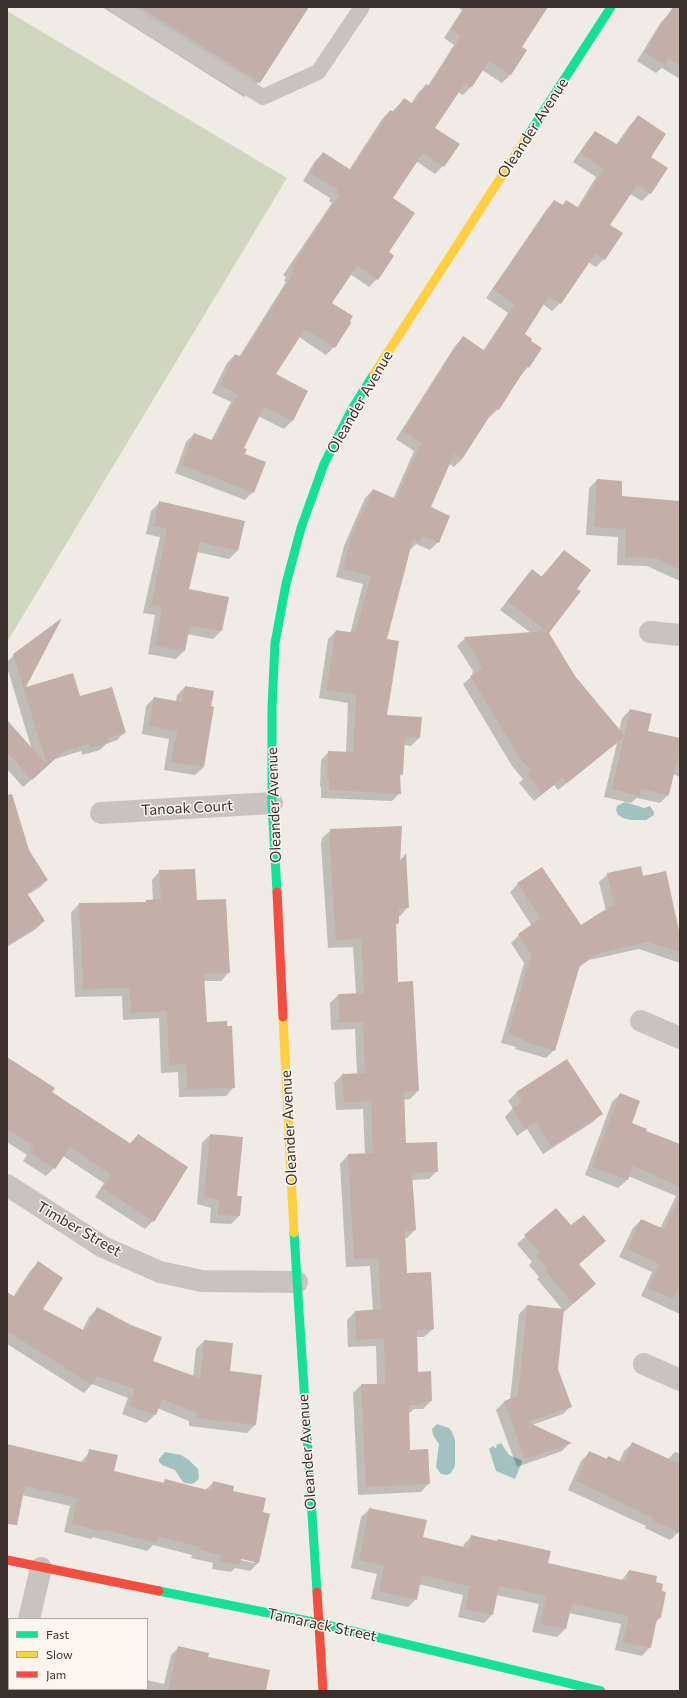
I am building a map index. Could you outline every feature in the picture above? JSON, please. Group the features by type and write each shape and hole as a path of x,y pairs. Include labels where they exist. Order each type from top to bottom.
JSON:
{"street":[{"name":"Oleander Avenue","path":"323,1691 296,1282 272,803 272,707 276,643 286,584 301,528 324,464 352,409 611,7"},
{"path":"650,632 680,636"},
{"name":"Tanoak Court","path":"101,813 272,803"},
{"path":"641,1021 680,1038"},
{"name":"Timber Street","path":"7,1185 104,1248 160,1272 202,1281 296,1282"},
{"path":"644,1364 680,1380"},
{"name":"Tamarack Street","path":"7,1560 318,1623 601,1691"},
{"path":"29,1618 42,1568"}],"lane":[{"path":"118,7 263,97 318,72 362,7"}],"green space":[{"path":"7,11 287,178 7,642"}],"water":[{"path":"625,802 644,808 650,806 654,812 654,815 646,820 631,820 623,818 618,815 616,810 617,806"},
{"path":"437,1424 449,1428 455,1440 455,1466 451,1473 447,1475 441,1474 436,1467 439,1444 433,1435 432,1429"},
{"path":"501,1443 509,1455 521,1460 522,1462 515,1479 496,1471 489,1449 493,1446 495,1448 497,1447 496,1445"},
{"path":"165,1452 181,1455 189,1460 198,1469 198,1480 192,1484 185,1483 175,1470 162,1465 159,1462 159,1459"}],"building":[{"path":"140,7 309,7 260,83"},
{"path":"465,7 548,7 522,47 527,50 511,75 489,61 472,87 465,83 435,128 460,144 444,167 423,153 393,198 415,213 389,252 394,256 378,280 357,266 332,303 353,316 350,321 351,323 335,348 305,329 276,374 308,391 293,421 264,407 244,448 247,449 245,454 266,462 254,493 182,465 194,433 214,441 238,394 220,385 235,354 241,357 293,274 291,272 293,269 291,267 339,195 336,193 338,190 310,173 323,152 351,170 390,110 394,112 404,98 413,104 426,84 429,86 461,36 451,30"},
{"path":"673,7 680,7 680,66 669,59 665,66 645,52 652,41 651,40"},
{"path":"638,115 666,134 651,157 668,168 651,194 637,185 610,225 623,233 605,260 595,254 561,304 549,296 525,334 532,339 531,341 542,348 529,368 527,366 499,410 495,408 462,459 454,454 431,507 450,516 439,543 423,535 420,542 413,539 387,639 399,641 387,715 422,717 420,738 405,737 403,775 400,774 401,794 329,790 329,779 327,779 328,751 353,752 356,695 326,690 336,630 355,633 371,576 343,569 351,537 373,489 396,499 421,443 403,431 463,336 485,351 515,305 493,289 554,200 563,205 566,200 579,208 604,169 580,153 595,131 618,145"},
{"path":"597,479 622,481 622,496 680,501 680,570 656,558 625,557 626,529 594,527"},
{"path":"159,501 245,521 238,551 200,542 189,589 229,597 222,631 190,626 185,651 155,646 162,607 151,605 167,529 154,526"},
{"path":"564,550 591,570 577,589 581,591 549,633 575,676 624,735 630,709 652,714 648,731 680,738 680,748 669,795 641,789 640,796 612,789 624,737 567,783 563,778 542,794 527,774 531,771 520,758 470,676 482,669 464,637 546,631 507,601 532,569 542,577"},
{"path":"62,618 26,687 73,673 80,696 112,687 126,733 108,738 109,743 90,748 89,744 64,751 32,780 7,752 7,720 47,765 13,654"},
{"path":"185,686 214,691 211,706 214,707 204,767 171,762 177,731 149,726 154,697 182,702"},
{"path":"12,794 29,850 48,880 27,893 45,921 7,945 7,795"},
{"path":"402,826 400,864 406,853 409,908 399,908 399,923 396,924 398,982 413,981 419,1091 404,1092 406,1143 437,1142 438,1172 412,1173 416,1230 405,1231 407,1273 431,1272 434,1329 417,1330 418,1372 431,1371 432,1401 421,1402 420,1405 409,1405 410,1450 428,1449 430,1484 366,1487 361,1384 385,1384 384,1338 356,1340 355,1311 381,1309 378,1258 354,1259 348,1154 373,1153 371,1101 344,1103 342,1074 365,1073 363,1022 339,1023 338,994 364,993 361,939 336,940 329,835 331,835 330,829"},
{"path":"641,866 643,876 666,871 680,935 680,952 648,942 599,953 580,965 555,1051 523,1041 523,1039 508,1034 531,954 518,934 541,918 517,883 542,867 581,925 614,904 607,873"},
{"path":"195,869 197,900 226,899 230,973 204,974 207,1022 227,1021 227,1026 232,1026 235,1088 187,1089 186,1064 169,1065 167,1011 131,1013 129,988 83,989 79,903 146,902 146,900 161,899 159,870"},
{"path":"7,1057 55,1088 52,1092 131,1144 138,1134 188,1167 154,1222 102,1188 111,1175 70,1147 55,1169 30,1152 34,1146 7,1129"},
{"path":"567,1059 603,1114 551,1147 536,1122 525,1129 512,1108 522,1102 516,1092"},
{"path":"620,1093 640,1101 632,1123 647,1129 646,1131 680,1144 680,1187 633,1166 628,1180 592,1167"},
{"path":"210,1134 243,1137 237,1196 242,1196 240,1216 217,1215 219,1200 204,1196"},
{"path":"680,1195 680,1283 673,1299 648,1288 659,1264 627,1249 641,1219 664,1229"},
{"path":"556,1208 571,1225 584,1215 606,1241 579,1264 596,1284 573,1304 545,1270 547,1268 536,1256 540,1253 524,1235"},
{"path":"38,1261 63,1278 43,1309 85,1331 97,1307 131,1325 162,1337 153,1361 200,1378 204,1340 233,1343 230,1371 262,1375 256,1425 196,1418 197,1413 162,1399 156,1415 129,1406 135,1389 97,1376 92,1385 7,1331 7,1292 15,1297"},
{"path":"527,1305 564,1309 558,1369 572,1407 528,1422 572,1443 525,1459 504,1401 518,1396"},
{"path":"632,1442 680,1464 680,1533 652,1520 653,1518 576,1481 589,1451 607,1459 608,1456 623,1463"},
{"path":"7,1444 86,1463 89,1449 118,1455 114,1471 164,1483 165,1479 211,1491 213,1481 234,1486 233,1491 266,1498 263,1512 270,1514 259,1563 241,1559 240,1565 219,1561 221,1555 199,1550 200,1547 158,1536 156,1543 101,1529 100,1531 72,1524 77,1498 25,1486 17,1525 7,1524"},
{"path":"369,1508 427,1520 423,1537 468,1548 471,1535 497,1541 498,1539 551,1551 548,1563 627,1581 629,1570 657,1576 656,1582 663,1584 662,1591 666,1592 661,1618 657,1618 651,1648 623,1642 629,1616 572,1604 566,1629 540,1624 546,1596 499,1586 493,1615 465,1609 470,1586 422,1575 417,1600 379,1591 384,1566 359,1560"},
{"path":"178,1646 209,1653 208,1657 270,1670 266,1691 168,1691"}],"traffic: fast":[{"path":"525,140 611,7"},
{"path":"277,892 272,803 272,707 275,643 286,584 301,528 324,464 352,409 374,374"},
{"path":"294,1233 317,1592"},
{"path":"159,1591 318,1623 601,1691"}],"traffic: slow":[{"path":"374,374 525,140"},
{"path":"283,1017 294,1233"}],"traffic: jam":[{"path":"277,892 283,1017"},
{"path":"7,1560 159,1591"},
{"path":"317,1592 323,1691"}]}
